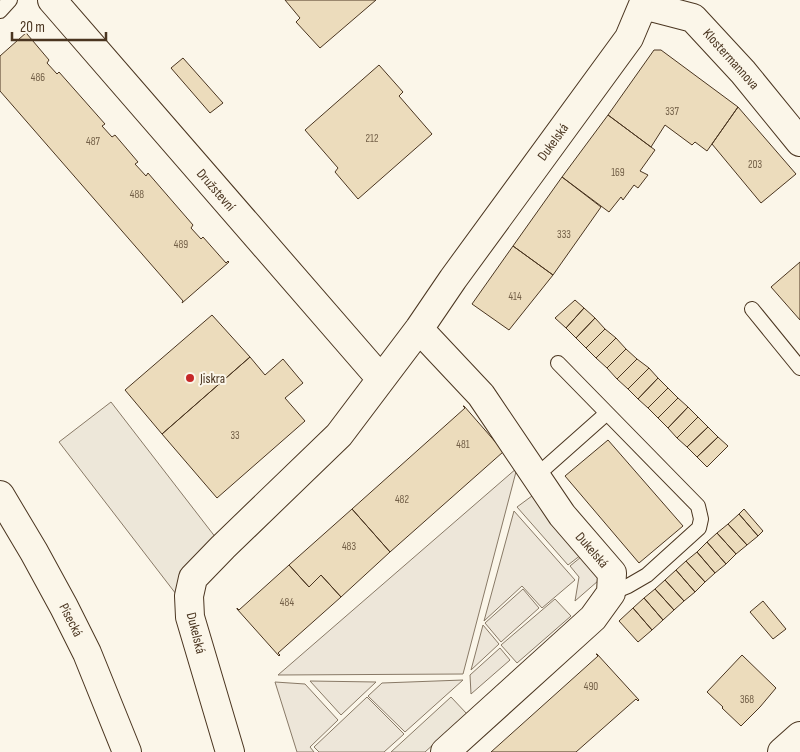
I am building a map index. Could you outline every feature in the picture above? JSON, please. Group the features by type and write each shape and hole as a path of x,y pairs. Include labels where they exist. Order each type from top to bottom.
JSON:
{"street":[{"name":"Družstevní","path":"52,0 381,379"},
{"name":"Dukelská","path":"230,752 190,617 189,596 193,578 338,435 419,330 453,279 629,38 642,2"},
{"name":"Klostermannova","path":"642,2 693,18 743,72 800,142"},
{"name":"Dukelská","path":"419,330 481,395 562,515 612,573 611,593"},
{"name":"Písecká","path":"0,495 34,552 87,653 127,752"},
{"path":"0,516 34,552"},
{"path":"445,752 593,618 611,593"},
{"path":"782,752 800,736"}],"lane":[{"path":"0,11 10,0"},
{"path":"752,309 800,368"},
{"path":"558,363 698,506 701,519 699,528 648,575 611,593"},
{"path":"536,476 606,413"}],"shaded area":[{"path":"111,402 223,547 176,594 59,442"},
{"path":"517,468 463,674 278,675"},
{"path":"536,493 586,551 568,565 517,507"},
{"path":"514,511 575,580 542,608 522,586 484,621"},
{"path":"587,552 606,574 575,601 579,577 570,566"},
{"path":"523,589 539,608 501,642 485,623"},
{"path":"555,599 571,616 517,663 501,645"},
{"path":"483,625 499,644 471,670"},
{"path":"500,648 510,660 471,694 470,675"},
{"path":"463,680 405,732 368,696 382,683"},
{"path":"310,681 376,682 341,715"},
{"path":"275,682 305,684 338,720 310,747 314,752 297,752"},
{"path":"367,697 404,734 384,752 319,752 314,747"},
{"path":"451,697 467,714 425,752 391,752"}],"building":[{"path":"285,0 376,0 320,48 296,22 300,18"},
{"path":"27,32 49,60 47,63 57,74 59,72 105,124 102,126 112,137 115,135 138,162 135,164 146,176 148,173 193,225 191,228 201,239 203,237 226,263 229,262 182,303 183,301 0,91 0,56"},
{"path":"654,50 661,50 738,107 707,151 695,142 692,145 665,125 651,147 608,115"},
{"path":"183,58 223,103 210,113 171,68"},
{"path":"379,65 403,92 399,96 432,134 358,199 335,172 338,168 305,130"},
{"path":"738,107 796,174 761,203 712,144"},
{"path":"608,115 655,150 640,171 648,175 638,188 634,185 623,200 621,197 609,212 562,177"},
{"path":"562,177 601,207 553,275 513,246"},
{"path":"513,246 553,275 509,330 472,304"},
{"path":"800,262 800,320 771,287"},
{"path":"575,300 584,308 566,328 555,318"},
{"path":"584,308 595,318 576,338 566,328"},
{"path":"212,315 250,357 162,434 125,390"},
{"path":"595,318 605,329 586,348 576,338"},
{"path":"605,329 616,338 596,358 586,348"},
{"path":"616,338 626,349 607,368 596,358"},
{"path":"626,349 637,359 617,379 607,368"},
{"path":"250,357 265,375 283,359 303,383 285,398 305,421 217,498 162,434"},
{"path":"637,359 649,368 628,389 617,379"},
{"path":"649,368 658,378 638,399 628,389"},
{"path":"658,378 668,388 648,408 638,399"},
{"path":"668,388 678,398 658,418 648,408"},
{"path":"678,398 688,407 668,428 658,418"},
{"path":"464,406 505,453 503,452 390,552 352,509 465,408"},
{"path":"688,407 698,417 677,438 668,428"},
{"path":"698,417 708,427 687,447 677,438"},
{"path":"708,427 718,437 697,457 687,447"},
{"path":"718,437 728,446 707,467 697,457"},
{"path":"608,440 683,526 639,563 565,476"},
{"path":"352,509 390,552 341,597 321,575 309,587 289,565"},
{"path":"744,509 763,531 758,536 739,514"},
{"path":"739,514 758,536 747,545 728,524"},
{"path":"728,524 747,545 736,554 717,533"},
{"path":"717,533 736,554 726,564 707,542"},
{"path":"707,542 726,564 715,573 697,552"},
{"path":"697,552 715,573 705,582 686,561"},
{"path":"686,561 705,582 695,592 676,570"},
{"path":"289,565 309,587 321,575 341,597 278,653 279,656 237,608 239,610"},
{"path":"676,570 695,592 684,601 665,580"},
{"path":"665,580 684,601 674,610 655,589"},
{"path":"655,589 674,610 663,620 644,598"},
{"path":"644,598 663,620 652,630 633,608"},
{"path":"763,601 786,629 773,639 750,612"},
{"path":"633,608 652,630 638,642 619,621"},
{"path":"597,654 639,700 638,701 636,699 576,752 491,752 598,656"},
{"path":"742,655 776,688 741,726 707,692"}],"place":[{"name":"Jiskra","path":"190,378"}]}
